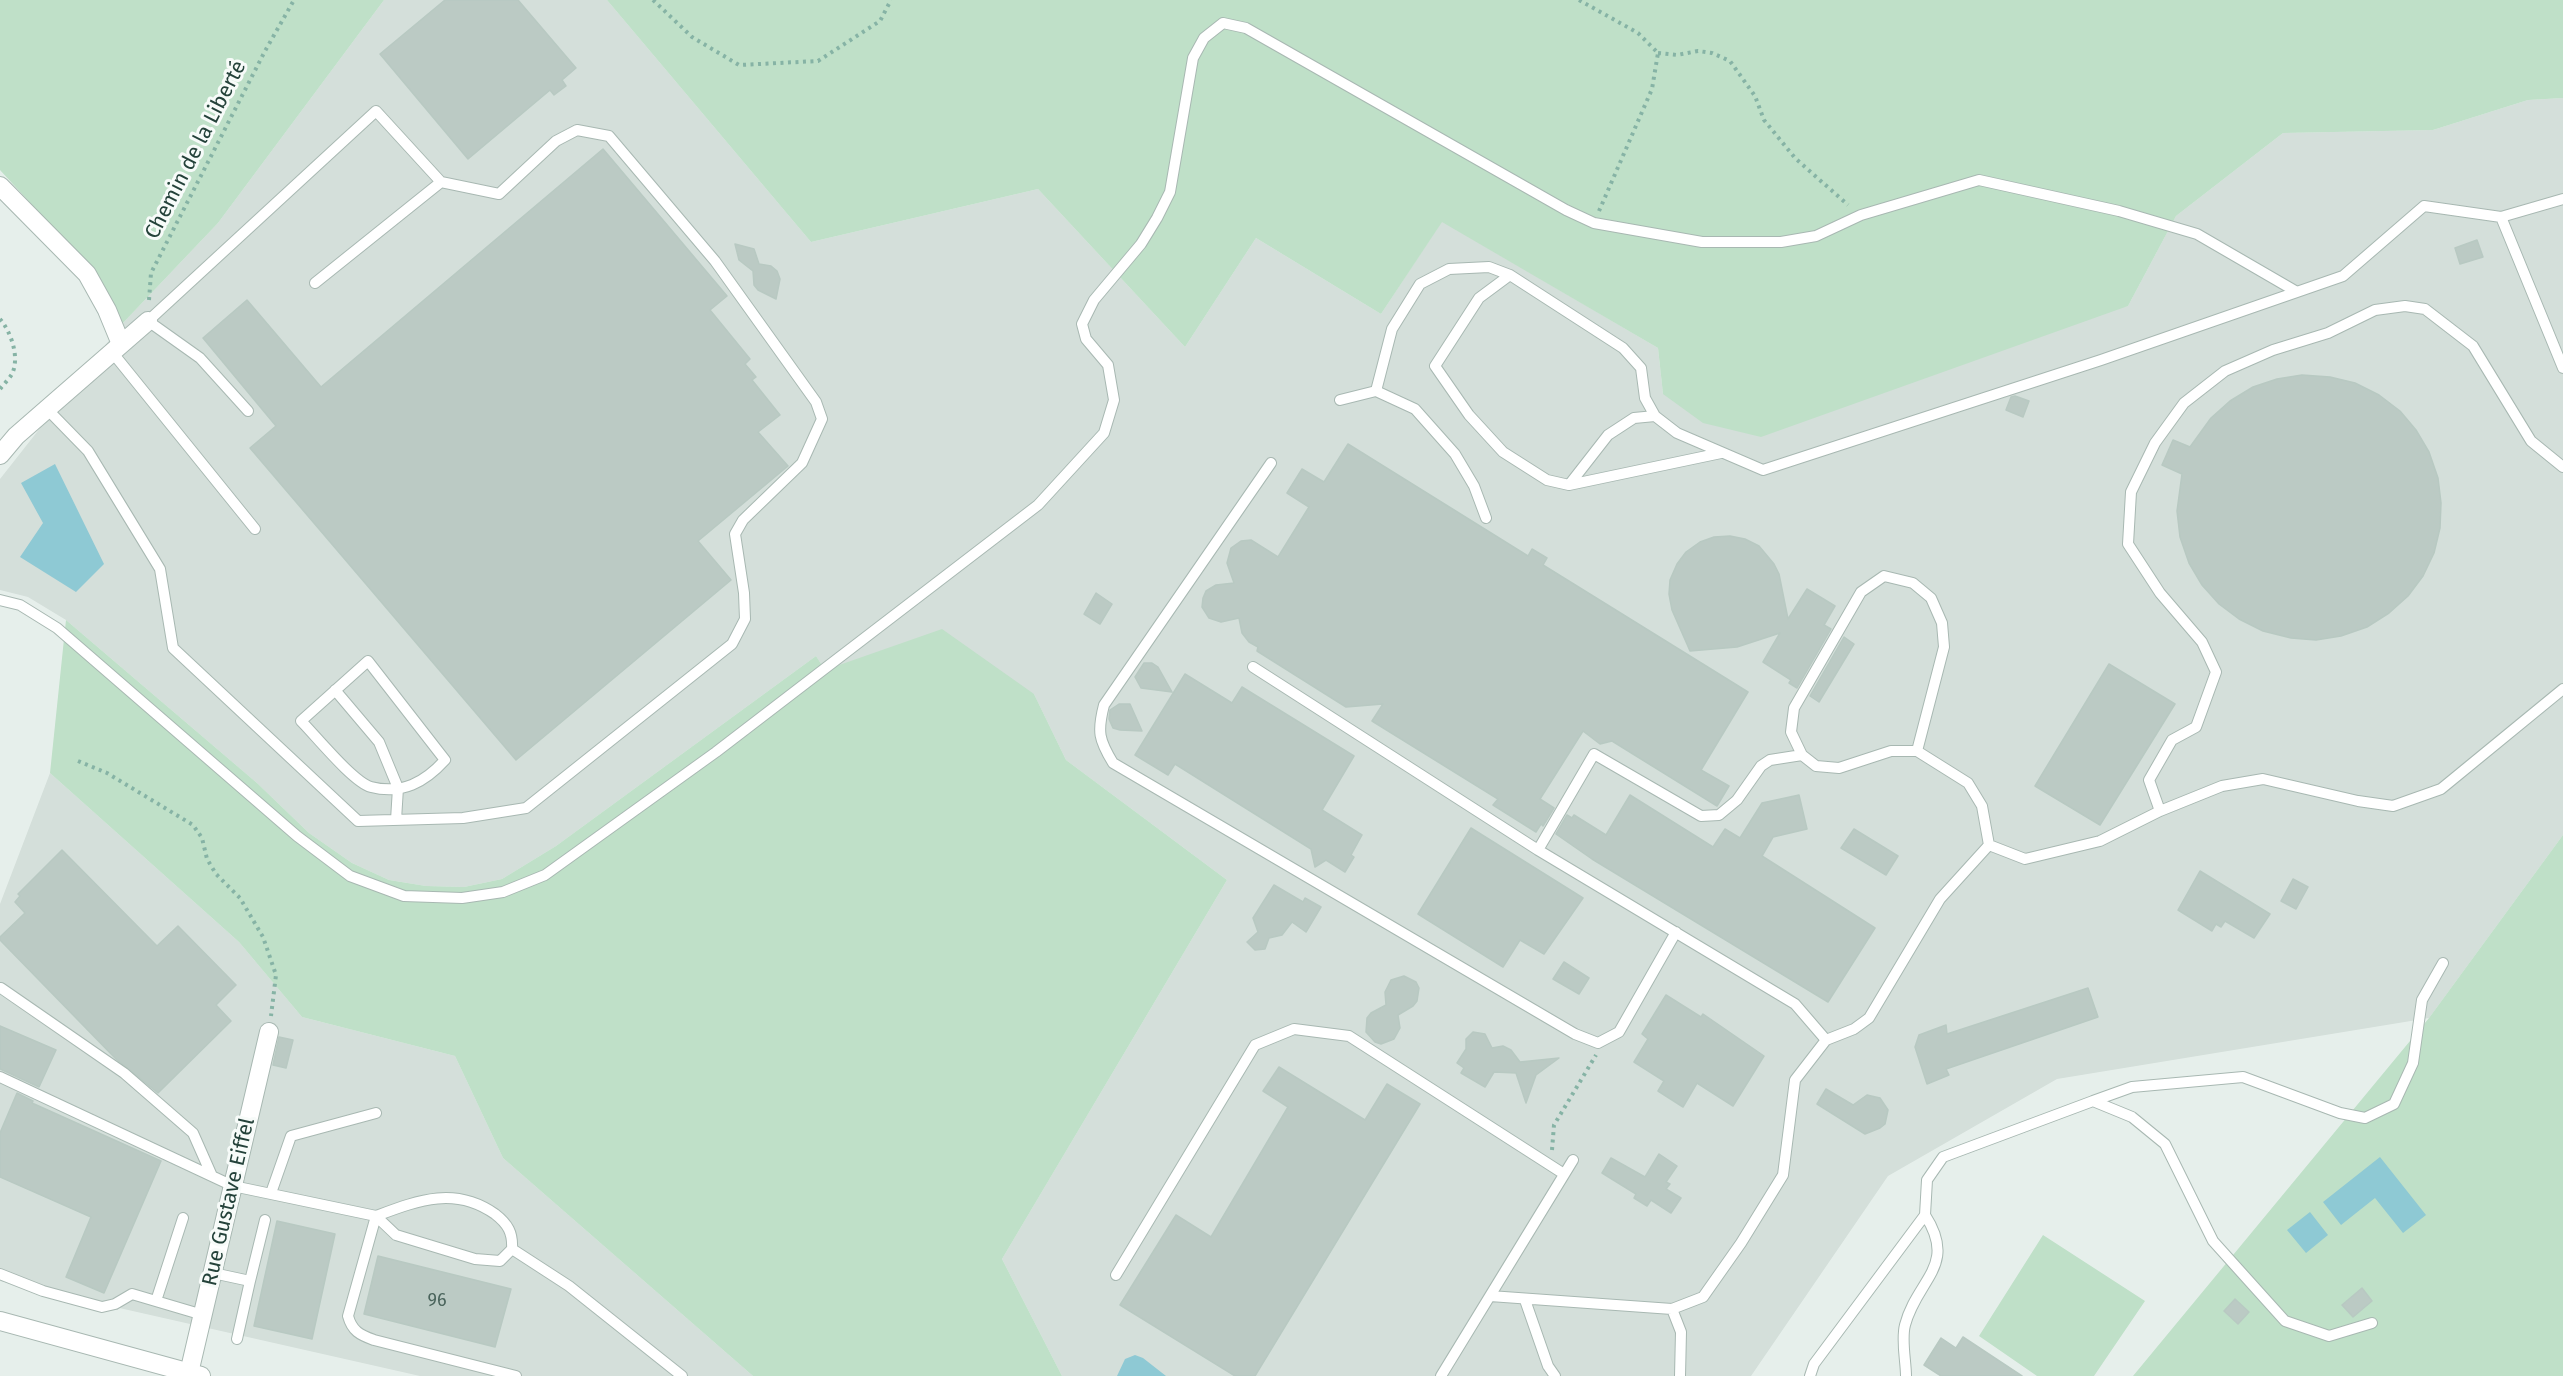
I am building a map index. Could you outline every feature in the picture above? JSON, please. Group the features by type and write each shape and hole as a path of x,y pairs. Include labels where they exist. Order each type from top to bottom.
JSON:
{"street":[{"path":"0,186 87,274 107,310 117,348"},
{"path":"0,454 16,436 148,321"},
{"name":"Rue Gustave Eiffel","path":"195,1374 203,1315 269,1032"},
{"path":"0,1321 195,1374"}],"lane":[{"path":"0,600 20,604 57,628 297,836 350,876 404,896 462,898 503,892 545,875 716,752 1038,505 1104,433 1114,400 1108,364 1086,339 1082,324 1094,300 1141,244 1170,192 1194,58 1204,38 1223,22 1246,28 1566,210 1594,223 1702,242 1781,242 1816,236 1861,215 1979,180 2119,211 2197,234 2297,292"},
{"path":"47,409 88,451 160,569 173,648 358,822 462,818 526,808 732,644 745,619 744,593 735,534 743,520 802,463 822,419 816,402 715,261 609,135 577,130 556,141 499,194 441,182 376,111 148,321 200,358 248,411"},
{"path":"315,283 441,182"},
{"path":"1376,391 1392,329 1420,284 1449,269 1489,267 1510,275 1623,348 1641,368 1645,398 1655,416 1677,433 1764,470 2101,360 2343,276 2424,206 2502,217 2563,199"},
{"path":"2502,217 2563,368"},
{"path":"1510,275 1479,298 1435,366 1469,415 1503,452 1547,480 1569,484 1721,453"},
{"path":"2160,811 2149,780 2172,740 2196,727 2216,672 2202,642 2160,593 2128,544 2131,492 2155,443 2184,403 2225,371 2273,350 2328,333 2375,310 2404,306 2424,309 2473,346 2531,441 2563,467"},
{"path":"117,348 255,529"},
{"path":"1340,400 1376,391 1415,409 1455,454 1474,486 1486,518"},
{"path":"1569,484 1608,435 1634,418 1655,416"},
{"path":"1271,463 1104,705 1098,727 1102,745 1113,763 1575,1034 1598,1043 1619,1032 1676,932"},
{"path":"1917,751 1944,647 1942,622 1931,598 1913,583 1884,576 1861,592 1794,708 1791,732 1802,754 1816,766 1839,768 1891,751 1917,751 1968,783 1982,806 1989,844"},
{"path":"368,660 445,760 419,784 398,788 371,787 356,778 301,720 368,660"},
{"path":"1253,667 1538,850 1795,1004 1826,1040"},
{"path":"1989,844 2025,859 2100,841 2160,811 2222,786 2263,778 2358,801 2393,806 2441,789 2563,689"},
{"path":"335,690 379,742 398,788 396,820"},
{"path":"1538,850 1594,754 1701,816 1719,815 1737,800 1761,766 1770,760 1802,754"},
{"path":"1490,1296 1672,1309 1703,1297 1741,1243 1783,1175 1795,1080 1826,1040 1854,1029 1869,1018 1940,899 1989,844"},
{"path":"1810,1376 1814,1364 1925,1215 1927,1180 1943,1157 2132,1087 2243,1077 2340,1113 2365,1118 2394,1104 2413,1063 2422,1000 2443,963"},
{"path":"1,987 124,1073 193,1133 212,1176"},
{"path":"1116,1275 1255,1045 1294,1029 1348,1036 1564,1174"},
{"path":"0,1077 233,1185 376,1216 396,1235 475,1258 500,1261 512,1249 513,1234 503,1220 478,1202 446,1197 407,1205 376,1216"},
{"path":"2093,1101 2132,1117 2165,1144 2213,1241 2284,1321 2329,1336 2372,1323"},
{"path":"271,1193 291,1136 376,1113"},
{"path":"1441,1376 1573,1160"},
{"path":"1906,1376 1904,1326 1938,1261 1936,1233 1925,1215"},
{"path":"376,1216 348,1316 350,1326 360,1335 375,1340 516,1376"},
{"path":"156,1301 183,1218"},
{"path":"237,1339 265,1220"},
{"path":"512,1249 569,1286 681,1376"},
{"path":"213,1273 250,1281"},
{"path":"0,1274 43,1291 102,1307 115,1304 132,1294 203,1315"},
{"path":"1525,1300 1548,1366 1555,1376"},
{"path":"1672,1309 1681,1332 1680,1376"}],"path":[{"name":"Chemin de la Liberté","path":"148,321 151,273 254,71 294,0"},
{"path":"653,0 692,37 739,65 818,61 880,21 891,0"},
{"path":"1579,0 1638,33 1658,53 1677,55 1698,51 1712,53 1730,61 1755,96 1764,120 1795,158 1861,215"},
{"path":"1594,223 1652,89 1658,53"},
{"path":"0,319 8,328 14,350 13,372 0,389"},
{"path":"78,761 107,773 193,825 202,838 207,859 216,874 240,898 262,937 276,975 269,1032"},
{"path":"1564,1174 1551,1148 1554,1125 1597,1053 1598,1043"}],"shaded area":[{"path":"384,0 607,0 811,242 1038,189 1185,347 1256,238 1381,314 1442,221 1658,348 1663,394 2128,306 2176,216 2283,133 2433,130 2528,100 2563,98 2563,835 2429,1018 2057,1079 1888,1176 1751,1376 1062,1376 1002,1259 1227,880 1066,760 1034,694 825,670 816,656 556,846 502,879 464,887 426,886 389,880 352,863 309,833 257,783 66,620 28,597 0,590 0,479 122,324 218,223"},
{"path":"50,773 239,942 302,1017 455,1056 503,1158 753,1376 420,1376 0,1281 0,904"}],"green space":[{"path":"0,0 384,0 218,223 122,324 101,280 0,170"},
{"path":"607,0 2563,0 2563,98 2528,100 2433,130 2283,133 2176,216 2128,306 1761,437 1703,423 1663,394 1658,348 1442,222 1381,314 1256,238 1185,347 1038,189 811,242"},
{"path":"66,620 257,783 309,833 352,863 389,880 426,886 464,887 502,879 556,846 816,656 825,670 942,629 1034,694 1066,760 1227,880 1002,1259 1062,1376 753,1376 503,1158 455,1056 302,1017 239,942 50,773"},
{"path":"2563,835 2563,1376 2133,1376 2429,1018"},
{"path":"2043,1235 2145,1301 2094,1376 2037,1376 1979,1336"}],"water":[{"path":"55,464 104,564 76,592 20,557 43,523 21,483"},
{"path":"2380,1157 2426,1215 2403,1233 2375,1198 2341,1225 2323,1202"},
{"path":"2310,1212 2328,1235 2306,1253 2287,1230"},
{"path":"1135,1355 1143,1358 1166,1376 1117,1376 1125,1359"}],"building":[{"path":"445,0 518,0 576,68 562,80 566,86 554,95 550,90 468,159 380,54"},
{"path":"603,149 727,296 710,310 750,359 745,364 756,377 752,380 780,415 758,432 788,466 698,541 731,580 516,760 250,448 276,426 203,338 247,300 321,387"},
{"path":"2477,240 2483,257 2460,264 2455,248"},
{"path":"735,244 754,249 759,264 771,266 777,271 780,279 776,299 758,290 754,285 753,271 739,260"},
{"path":"2302,375 2330,377 2355,383 2379,395 2400,411 2416,430 2429,452 2438,478 2441,503 2440,528 2434,553 2423,576 2408,596 2389,613 2367,627 2341,636 2316,640 2291,638 2263,631 2239,619 2219,604 2202,585 2189,563 2180,537 2177,511 2182,474 2162,465 2173,440 2190,447 2211,418 2230,401 2253,387 2277,379"},
{"path":"2015,396 2029,401 2023,417 2006,410 2011,397"},
{"path":"1348,444 1528,556 1532,549 1547,558 1543,565 1748,692 1701,770 1729,786 1717,806 1612,741 1600,744 1583,731 1540,799 1554,808 1543,826 1541,824 1536,832 1493,805 1498,799 1372,721 1383,704 1346,707 1257,651 1258,647 1249,642 1242,633 1239,618 1221,622 1209,618 1202,607 1206,591 1216,585 1234,583 1227,563 1231,548 1241,541 1251,540 1278,557 1309,507 1287,493 1302,469 1324,482"},
{"path":"1730,536 1745,539 1759,546 1774,564 1779,574 1788,619 1807,589 1835,606 1824,625 1831,629 1797,688 1789,683 1791,680 1763,662 1780,633 1737,647 1690,651 1672,610 1669,594 1670,580 1677,564 1686,552 1700,542 1714,537"},
{"path":"1096,593 1112,604 1100,624 1084,614"},
{"path":"1844,637 1854,644 1819,702 1810,696"},
{"path":"1144,663 1152,663 1158,667 1172,692 1141,688 1135,677"},
{"path":"2109,664 2175,704 2100,825 2035,786"},
{"path":"1185,674 1232,703 1242,687 1354,756 1322,810 1362,835 1351,855 1354,857 1345,872 1326,860 1315,867 1311,849 1175,764 1168,775 1135,755"},
{"path":"1119,704 1130,704 1142,731 1113,728 1109,719 1110,710"},
{"path":"1630,795 1713,847 1725,829 1740,838 1762,803 1799,795 1807,829 1773,837 1762,856 1875,928 1828,1002 1592,859 1556,834 1567,815 1572,818 1574,815 1606,835"},
{"path":"1471,828 1583,898 1544,954 1520,940 1503,967 1418,914"},
{"path":"1854,829 1898,856 1886,875 1841,848"},
{"path":"62,850 157,946 178,926 236,985 216,1005 231,1021 158,1093 116,1059 0,940 0,937 25,913 15,902 20,896 18,894"},
{"path":"2200,871 2270,914 2254,938 2225,921 2221,927 2216,924 2212,931 2178,910"},
{"path":"2293,879 2308,887 2296,909 2281,901"},
{"path":"1274,885 1303,902 1305,898 1321,907 1306,932 1292,922 1282,935 1269,938 1265,949 1255,950 1247,942 1258,932 1253,918"},
{"path":"1564,962 1589,978 1579,994 1553,979"},
{"path":"1404,976 1416,982 1419,988 1417,1001 1398,1015 1400,1028 1394,1039 1381,1044 1375,1042 1366,1032 1367,1018 1371,1013 1386,1005 1385,992 1391,980"},
{"path":"2088,988 2098,1017 1946,1069 1949,1075 1927,1084 1915,1047 1919,1035 1946,1025 1947,1034"},
{"path":"1666,995 1701,1017 1703,1014 1764,1056 1733,1106 1697,1083 1683,1107 1658,1091 1664,1081 1634,1062 1648,1039 1642,1034"},
{"path":"0,1026 56,1050 39,1087 0,1069"},
{"path":"1473,1032 1485,1034 1492,1048 1503,1046 1511,1050 1520,1062 1559,1058 1536,1075 1526,1103 1516,1073 1494,1072 1485,1087 1461,1073 1464,1068 1457,1063 1466,1049 1466,1039"},
{"path":"279,1037 293,1040 286,1068 273,1065"},
{"path":"1279,1067 1365,1120 1387,1084 1420,1104 1255,1376 1235,1376 1120,1305 1176,1215 1211,1237 1288,1107 1263,1091"},
{"path":"1826,1089 1853,1105 1867,1095 1880,1098 1888,1110 1885,1124 1865,1134 1817,1104"},
{"path":"17,1093 33,1101 32,1103 161,1161 104,1293 66,1277 91,1217 0,1177 0,1133"},
{"path":"1659,1154 1677,1166 1666,1182 1670,1184 1666,1189 1681,1198 1671,1213 1651,1200 1647,1206 1634,1198 1636,1194 1602,1173 1611,1158 1645,1177"},
{"path":"277,1221 335,1234 312,1339 254,1326"},
{"path":"378,1256 511,1289 495,1347 364,1314"},
{"path":"2362,1288 2372,1301 2353,1317 2342,1305"},
{"path":"2235,1299 2249,1312 2238,1324 2224,1311"},
{"path":"1963,1337 2022,1376 1941,1376 1924,1365 1941,1338 1956,1348"}]}
